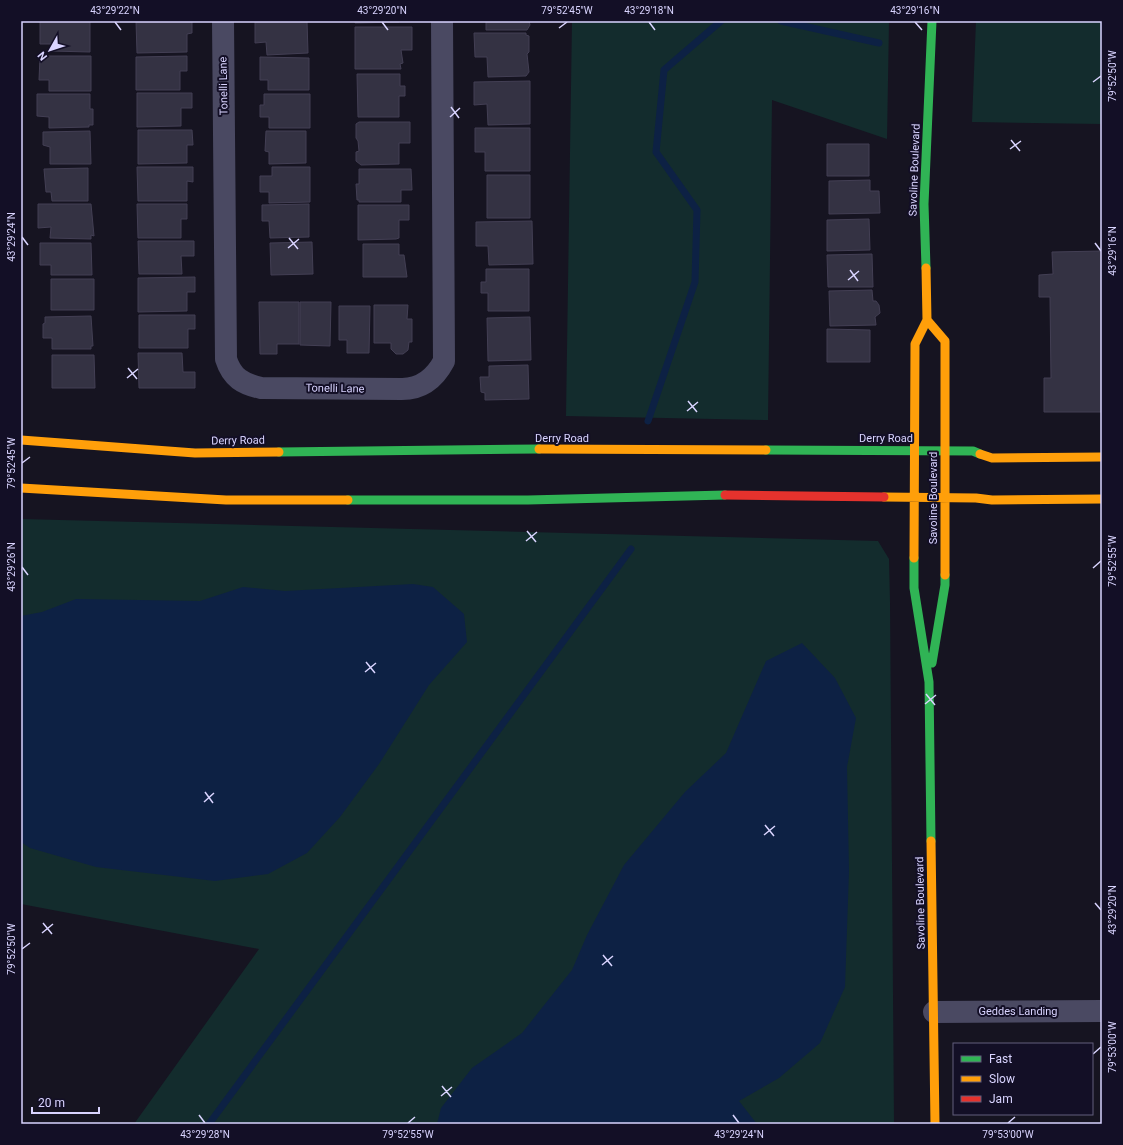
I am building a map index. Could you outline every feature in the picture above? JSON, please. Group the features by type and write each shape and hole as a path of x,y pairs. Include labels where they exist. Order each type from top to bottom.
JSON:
{"main road":[{"name":"Savoline Boulevard","path":"932,21 924,204 927,320 915,344 914,588 929,682 935,1124"},
{"name":"Savoline Boulevard","path":"927,320 945,341 945,585 929,682"},
{"name":"Derry Road","path":"21,440 195,453 537,450 945,450 973,451 992,458 1102,457"},
{"path":"21,488 226,500 528,500 743,495 945,497 992,500 1102,500"}],"street":[{"name":"Tonelli Lane","path":"223,21 226,359 230,370 241,382 261,388 410,389 429,381 438,372 444,361 442,21"},
{"name":"Geddes Landing","path":"934,1012 1102,1011"}],"green space":[{"path":"572,21 889,21 887,139 772,100 768,420 566,416"},
{"path":"976,21 1102,21 1102,124 972,122"},
{"path":"21,519 878,541 889,559 894,1124 134,1124 259,949 21,904"}],"water":[{"path":"413,584 433,587 464,614 467,642 429,685 379,764 340,817 307,853 268,874 215,881 96,867 30,848 21,842 21,616 42,612 76,599 200,601 243,587 285,591"},
{"path":"802,643 835,678 856,718 847,767 849,871 845,987 820,1043 779,1078 739,1101 757,1124 437,1124 441,1108 472,1068 522,1033 572,970 587,935 624,865 685,792 726,753 766,661"}],"building":[{"path":"40,21 90,21 90,52 51,51 51,44 40,44"},
{"path":"136,21 192,21 192,33 187,34 187,52 137,53"},
{"path":"307,21 308,53 267,55 266,42 255,43 255,22"},
{"path":"355,21 398,21 399,22 355,23"},
{"path":"486,21 529,21 530,25 527,30 486,30"},
{"path":"355,27 412,27 412,50 401,50 403,63 400,64 401,69 355,69"},
{"path":"474,33 526,33 526,35 529,36 529,52 527,54 529,72 526,76 488,77 487,57 475,57"},
{"path":"91,56 91,91 49,91 49,80 39,80 40,57"},
{"path":"187,56 187,71 180,71 180,90 136,90 136,57"},
{"path":"260,57 309,58 309,90 268,90 268,80 260,80"},
{"path":"357,74 400,74 400,86 405,86 405,96 399,96 399,117 358,117"},
{"path":"530,81 530,124 488,125 487,104 474,105 474,82"},
{"path":"137,93 192,93 192,108 181,108 181,126 137,127"},
{"path":"37,94 90,94 90,109 93,109 93,125 89,125 89,127 49,128 49,117 37,116"},
{"path":"264,94 310,94 310,128 269,128 269,117 260,117 260,105 264,105"},
{"path":"359,122 410,122 410,143 399,143 399,164 361,165 356,161 356,152 359,151 358,141 356,138 356,124"},
{"path":"475,128 530,128 530,171 485,171 485,152 475,152"},
{"path":"138,130 192,130 193,145 187,145 187,163 138,164"},
{"path":"90,131 91,164 50,164 50,147 43,145 43,132"},
{"path":"266,131 306,131 306,163 269,164 269,152 265,151"},
{"path":"827,144 869,144 869,176 827,176"},
{"path":"137,167 193,167 193,182 187,181 187,201 138,201"},
{"path":"272,167 310,167 310,202 269,203 269,192 260,192 260,176 272,176"},
{"path":"88,168 88,201 52,201 51,192 46,192 44,169"},
{"path":"359,169 411,169 412,190 401,190 401,202 359,202 359,200 357,200 356,184 359,184"},
{"path":"487,175 530,175 530,218 487,218"},
{"path":"870,180 870,191 879,191 880,213 829,214 829,181"},
{"path":"38,204 91,204 94,236 91,235 91,239 50,238 51,227 38,228"},
{"path":"137,204 187,204 187,219 181,219 181,238 138,238"},
{"path":"309,204 309,237 270,238 269,221 262,221 262,205"},
{"path":"358,205 409,205 409,220 399,220 399,238 358,240"},
{"path":"869,219 870,250 827,251 827,220"},
{"path":"532,221 533,264 489,265 488,246 476,246 476,222"},
{"path":"138,241 194,241 194,256 181,256 182,274 139,274"},
{"path":"312,242 313,274 271,275 270,243"},
{"path":"40,243 91,243 92,275 51,275 51,265 40,265"},
{"path":"363,244 399,244 399,255 404,255 407,277 363,277"},
{"path":"1102,251 1102,412 1044,412 1044,378 1051,378 1050,297 1039,297 1039,275 1053,274 1052,252"},
{"path":"872,254 873,287 828,287 827,255"},
{"path":"486,269 529,269 529,311 488,311 488,293 481,293 481,282 486,282"},
{"path":"195,277 195,292 187,292 187,311 138,312 138,278"},
{"path":"51,279 94,279 94,310 51,310"},
{"path":"872,290 873,301 876,301 879,305 880,313 875,317 876,325 830,326 829,291"},
{"path":"259,302 299,302 299,344 277,344 277,354 260,354"},
{"path":"300,302 331,302 330,346 300,345"},
{"path":"374,305 408,305 407,319 412,319 412,342 409,342 408,350 403,354 396,354 391,349 391,343 374,343"},
{"path":"339,306 370,306 369,353 347,353 347,340 339,340"},
{"path":"139,315 195,315 195,329 188,329 188,348 139,348"},
{"path":"91,316 93,346 91,346 91,349 52,349 52,338 43,338 43,324 45,323 45,317"},
{"path":"530,317 531,360 488,361 487,318"},
{"path":"827,329 870,330 870,362 827,362"},
{"path":"138,353 182,353 183,372 195,372 195,388 139,388"},
{"path":"52,355 94,355 95,388 52,388"},
{"path":"528,365 529,399 485,400 485,393 481,392 480,377 489,377 489,366"}],"waterway":[{"path":"648,421 695,282 697,210 656,152 664,70 721,21"},
{"path":"781,21 879,43"},
{"path":"209,1124 631,549"}],"traffic: fast":[{"path":"926,268 924,204 932,21"},
{"path":"279,452 539,449"},
{"path":"766,450 973,451 980,454"},
{"path":"348,500 528,500 725,495"},
{"path":"914,558 914,588 929,682 931,841"},
{"path":"932,663 945,585 945,575"}],"traffic: slow":[{"path":"914,558 915,344 927,320 926,268"},
{"path":"927,320 945,341 945,575"},
{"path":"21,440 195,453 279,452"},
{"path":"539,449 766,450"},
{"path":"980,454 992,458 1102,457"},
{"path":"21,488 226,500 348,500"},
{"path":"884,497 976,498 992,500 1102,499"},
{"path":"931,841 935,1124"}],"traffic: jam":[{"path":"725,495 884,497"}]}
